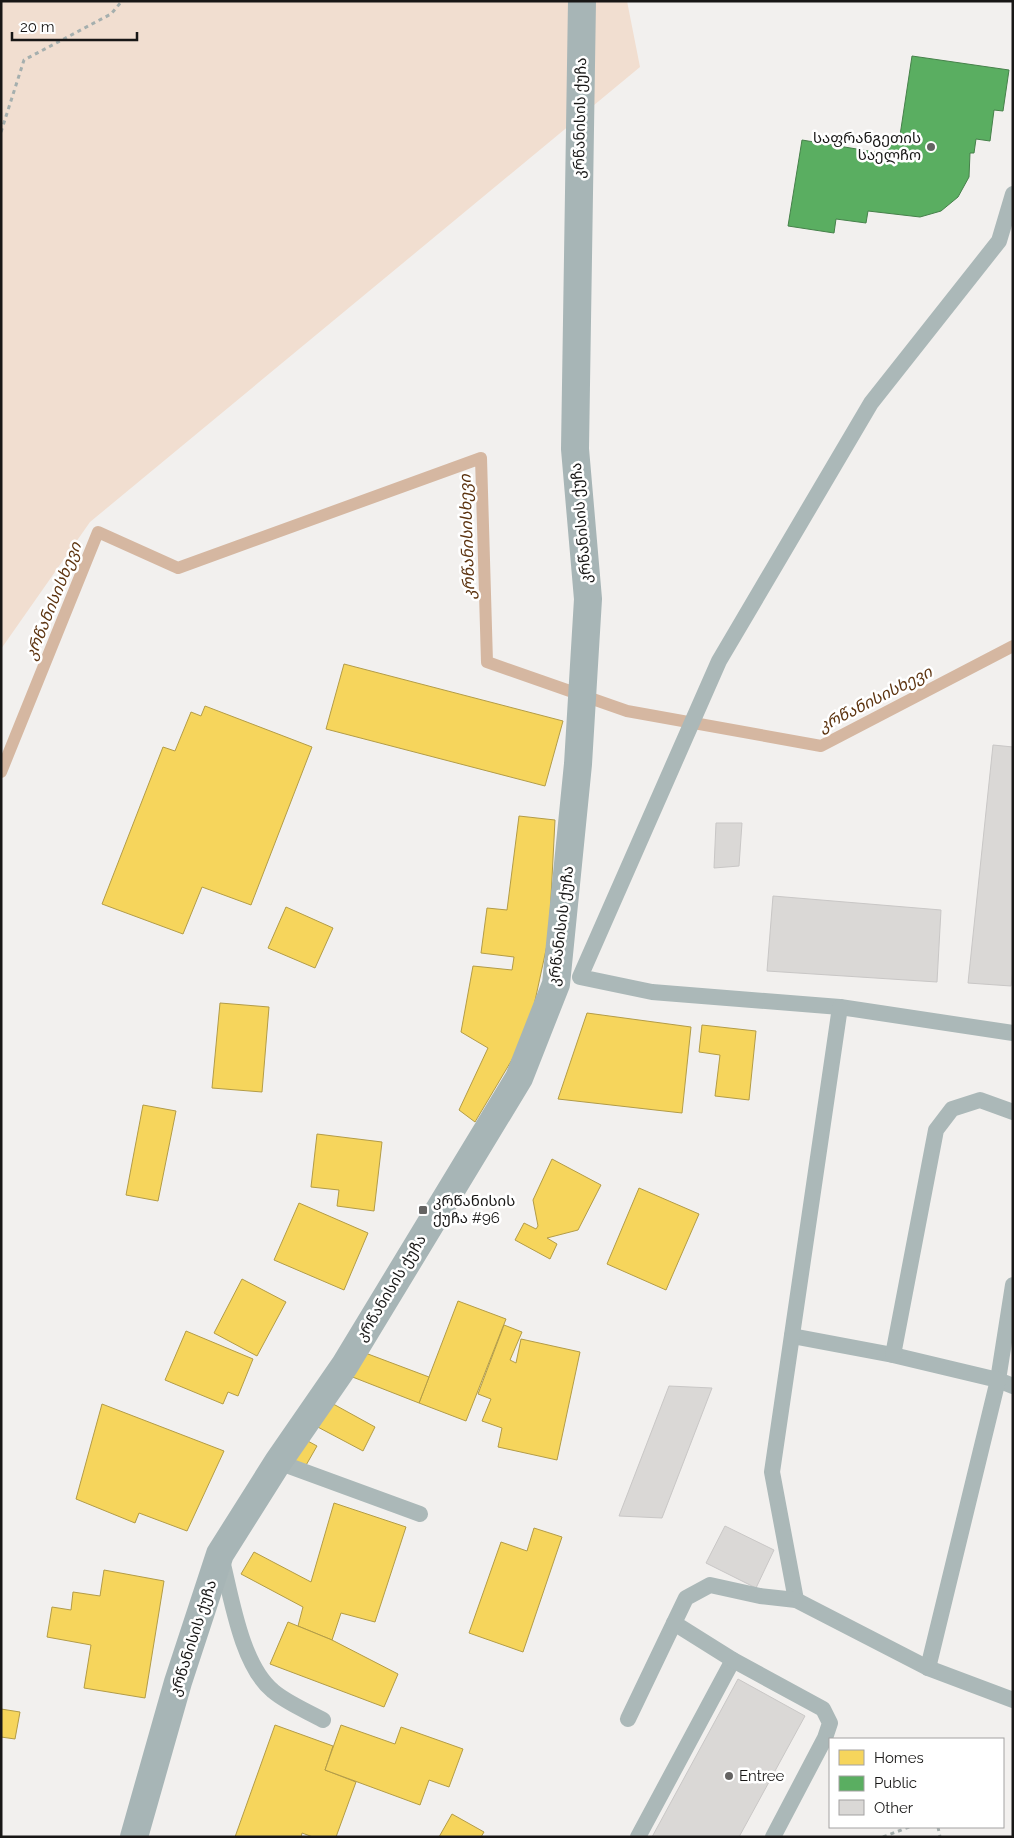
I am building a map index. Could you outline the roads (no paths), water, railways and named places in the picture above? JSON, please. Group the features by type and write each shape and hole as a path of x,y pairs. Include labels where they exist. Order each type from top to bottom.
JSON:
{"street":[{"name":"კრწანისის ქუჩა","path":"134,1837 178,1682 220,1554 278,1462 345,1365 519,1078 556,984 578,764 588,599 575,449 582,1"}],"lane":[{"path":"1013,194 999,241 871,403 719,661 580,977 652,992 840,1007 1013,1033"},
{"path":"796,1600 772,1472 840,1007"},
{"path":"892,1356 936,1130 952,1108 980,1100 1013,1112"},
{"path":"928,1668 1005,1383 1013,1285"},
{"path":"792,1336 892,1356 1005,1383"},
{"path":"278,1462 420,1514"},
{"path":"220,1554 245,1647 257,1672 272,1691 323,1720"},
{"path":"628,1719 686,1598 710,1585 760,1596 796,1600 928,1668 1013,1700"},
{"path":"674,1623 733,1660 823,1708 830,1723 825,1738 772,1837"},
{"path":"638,1837 733,1660"}],"waterway":[{"name":"კრწანისისხევი","path":"1,772 98,532 178,568 481,458 487,662 627,711 821,746 1013,646"}],"place":[{"name":"საფრანგეთის საელჩო","path":"931,147"},
{"name":"კრწანისის ქუჩა #96","path":"423,1210"},
{"name":"Entree","path":"729,1776"}]}
